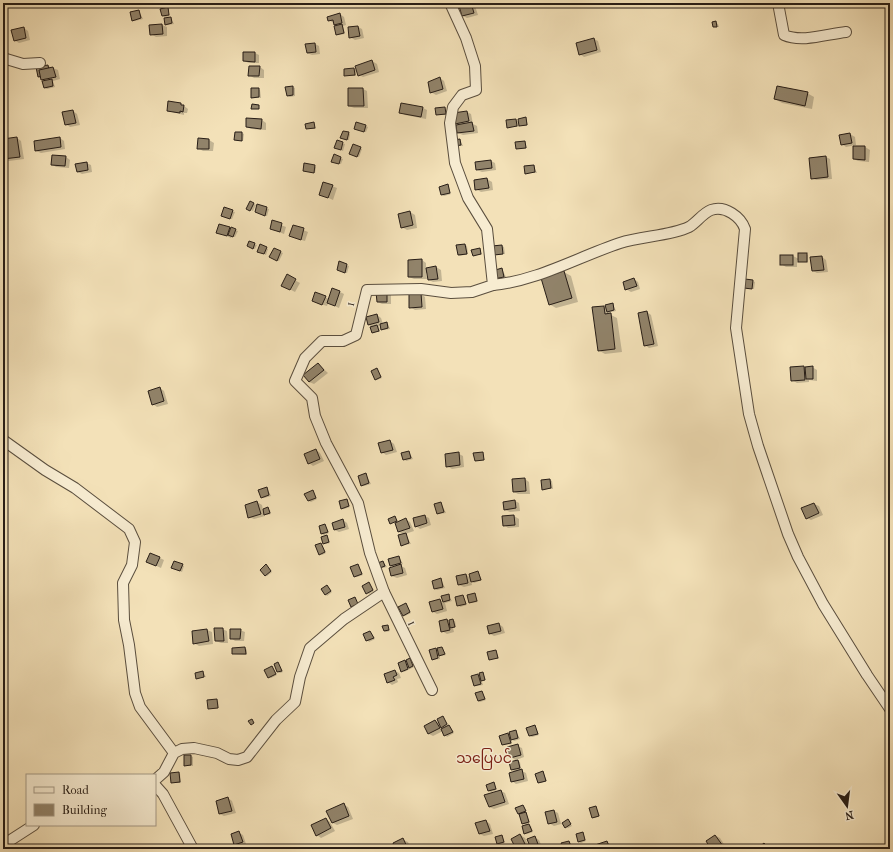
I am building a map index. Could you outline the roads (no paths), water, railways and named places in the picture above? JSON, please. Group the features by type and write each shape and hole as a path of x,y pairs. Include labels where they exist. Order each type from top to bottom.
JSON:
{"street":[{"path":"450,3 466,38 473,59 475,66 476,90 462,95 452,107 450,123 454,163 468,198 488,229 493,285 530,278 621,243 688,227 711,210 721,210 735,214 742,221 745,229 736,328 748,414 788,534 798,557 823,604 867,676 890,708"},
{"path":"778,3 784,35 788,37 806,38 846,32"},
{"path":"3,58 23,64 40,63"},
{"name":"1","path":"432,690 384,592 370,553 358,503 326,443 315,416 312,398 295,381 305,358 322,342 343,341 356,335 367,290 421,288 451,294 472,292 493,285"},
{"path":"3,440 45,470 81,492 129,529 135,542 132,565 123,583 124,620 129,645 135,693 140,708 174,753"},
{"path":"156,779 164,772 174,753 182,749 194,748 217,753 230,760 238,760 247,757 276,720 295,702 300,677 310,648 344,619 384,592"},
{"path":"156,786 163,794 193,849"},
{"path":"3,845 32,826"}],"district":[{"name":"သပြေပင်","path":"484,758"}]}
